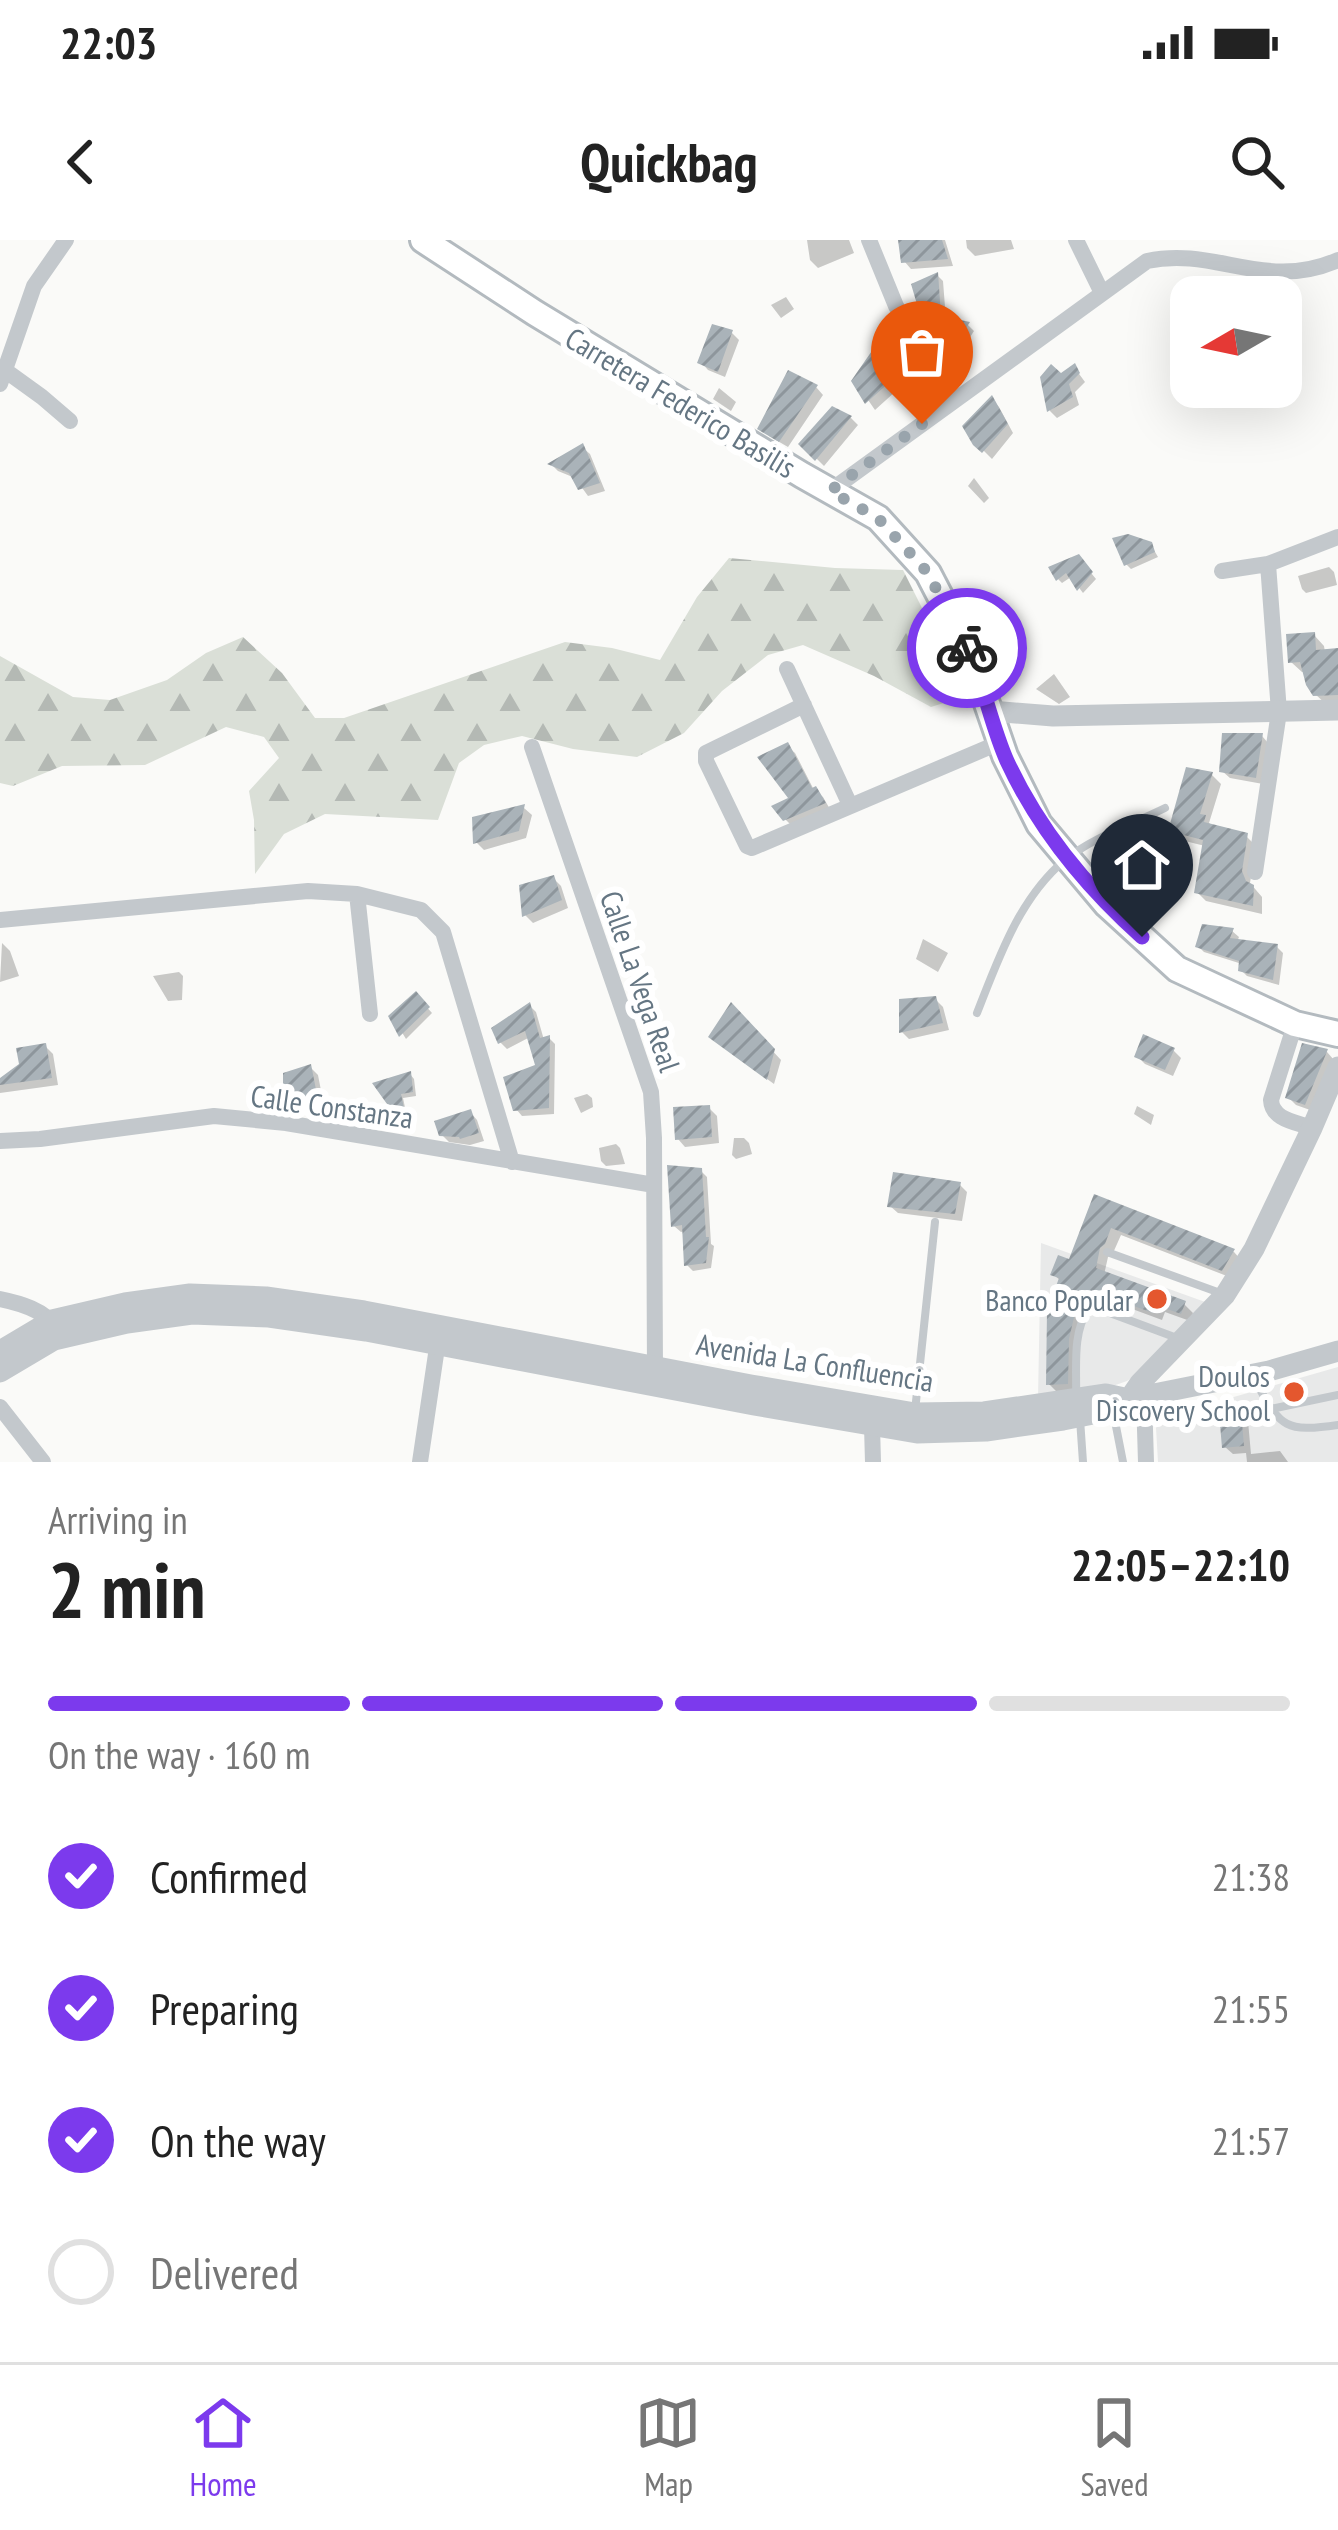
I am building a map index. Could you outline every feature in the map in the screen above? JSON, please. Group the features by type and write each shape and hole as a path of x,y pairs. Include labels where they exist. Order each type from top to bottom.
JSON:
{"main road":[{"name":"Carretera Federico Basilis","path":"423,240 535,313 878,518 928,573 970,654 1005,757 1040,824 1107,905 1178,969 1295,1024 1338,1034"}],"street":[{"path":"66,240 34,286 3,378 70,421"},
{"path":"869,240 896,306 952,402"},
{"path":"1076,240 1102,293"},
{"path":"830,491 1147,260 1172,256 1268,273 1290,273 1338,260"},
{"path":"1222,571 1268,564 1338,537"},
{"path":"1256,872 1279,712 1268,564"},
{"path":"787,669 850,805"},
{"path":"804,705 706,753 747,846 752,848 1001,742"},
{"path":"991,711 1053,716 1338,710"},
{"name":"Calle La Vega Real","path":"532,746 651,1092 656,1376"},
{"path":"0,920 308,891 357,894 421,910 443,932 512,1162"},
{"path":"357,894 370,1014"},
{"path":"1295,1024 1271,1108 1312,1128"},
{"path":"1146,1462 1129,1402 1140,1383 1225,1294 1253,1249 1338,1067"},
{"name":"Calle Constanza","path":"0,1142 214,1116 286,1123 654,1185"},
{"name":"Avenida La Confluencia","path":"0,1351 125,1303 190,1294 266,1297 364,1311 439,1336 916,1423"},
{"path":"0,1299 22,1304 57,1329"},
{"name":"Avenida La Confluencia","path":"0,1372 57,1329"},
{"path":"420,1462 439,1336"},
{"name":"Avenida La Confluencia","path":"656,1376 872,1426 984,1412 1078,1408 1106,1394 1129,1402 1338,1351"},
{"path":"0,1407 43,1462"},
{"path":"872,1426 873,1462"}],"lane":[{"path":"976,1013 1008,936 1046,880 1068,858 1166,808"},
{"path":"916,1423 935,1222"},
{"path":"1107,1252 1225,1294"},
{"path":"1083,1462 1078,1339 1088,1310 1099,1309 1180,1339"},
{"path":"1251,1375 1280,1421 1304,1430 1338,1425"},
{"path":"1271,1409 1338,1395"},
{"path":"1123,1462 1129,1402"}],"shaded area":[{"path":"1041,1243 1208,1303 1127,1381 1038,1398"},
{"name":"Doulos Discovery School","path":"1338,1367 1338,1462 1158,1462 1156,1428 1164,1417"}],"green space":[{"path":"729,558 903,570 966,696 931,707 803,645 768,655 722,691 684,733 637,757 573,749 522,736 484,745 459,763 438,820 325,814 284,834 255,874 249,791 279,758 264,737 226,727 145,765 62,766 13,786 0,783 0,656 73,697 110,700 167,680 206,653 243,637 282,673 315,718 344,718 565,642 660,660 697,597"}],"building":[{"path":"898,240 942,240 948,259 901,263"},
{"path":"938,272 941,316 970,322 948,356 924,328 911,284"},
{"path":"712,324 733,330 718,372 697,363"},
{"path":"876,345 902,371 865,404 851,381"},
{"path":"1075,363 1080,373 1069,384 1073,397 1047,412 1040,377 1051,364 1061,373"},
{"path":"788,370 818,385 779,442 757,429"},
{"path":"992,395 1008,424 982,453 962,426"},
{"path":"832,406 852,416 815,461 798,444"},
{"path":"583,443 600,483 578,490 569,473 547,464"},
{"path":"1128,534 1152,542 1155,552 1124,566 1112,538"},
{"path":"1079,554 1093,572 1077,591 1066,573 1056,581 1048,567"},
{"path":"1315,632 1316,650 1338,648 1338,695 1313,696 1300,662 1288,663 1286,634"},
{"path":"1222,733 1263,733 1256,778 1219,772"},
{"path":"788,742 812,788 816,786 826,803 783,821 771,806 788,798 757,757"},
{"path":"1186,767 1213,772 1200,814 1206,815 1204,822 1248,833 1242,871 1254,885 1253,906 1194,893 1203,840 1168,831"},
{"path":"525,804 519,831 473,844 472,817"},
{"path":"554,875 562,900 522,917 519,885"},
{"path":"1202,924 1234,928 1230,938 1278,944 1273,980 1238,971 1239,961 1195,947"},
{"path":"416,991 430,1007 399,1037 388,1016"},
{"path":"936,996 943,1023 899,1033 899,999"},
{"path":"530,1002 540,1038 550,1035 549,1108 513,1111 503,1077 535,1065 525,1031 498,1044 491,1028"},
{"path":"731,1002 775,1049 767,1080 708,1037"},
{"path":"1143,1034 1175,1048 1165,1070 1134,1057"},
{"path":"46,1043 52,1078 0,1085 0,1078 19,1064 16,1048"},
{"path":"1302,1043 1328,1049 1305,1105 1285,1098"},
{"path":"311,1064 318,1100 283,1098 283,1073"},
{"path":"411,1071 413,1092 401,1094 408,1127 383,1126 378,1105 387,1104 372,1083"},
{"path":"710,1105 712,1137 675,1140 673,1107"},
{"path":"471,1109 479,1133 460,1139 439,1136 434,1121"},
{"path":"667,1165 702,1168 709,1237 706,1263 684,1266 682,1225 671,1227"},
{"path":"893,1172 961,1182 955,1214 887,1207"},
{"path":"1094,1194 1235,1249 1222,1271 1111,1228 1096,1268 1186,1301 1181,1314 1156,1305 1153,1313 1098,1293 1095,1301 1079,1296 1069,1339 1068,1384 1046,1385 1047,1311 1059,1278 1050,1275 1058,1255 1069,1259"},
{"path":"1241,1410 1244,1446 1222,1448 1219,1412"}],"way so far":[{"path":"922,424 830,491 878,518 928,573 967,648"}],"place":[{"name":"Banco Popular","path":"1157,1299"},
{"name":"Doulos Discovery School","path":"1294,1392"}],"route":[{"path":"967,648 1005,757 1040,824 1107,905 1142,937"}]}
